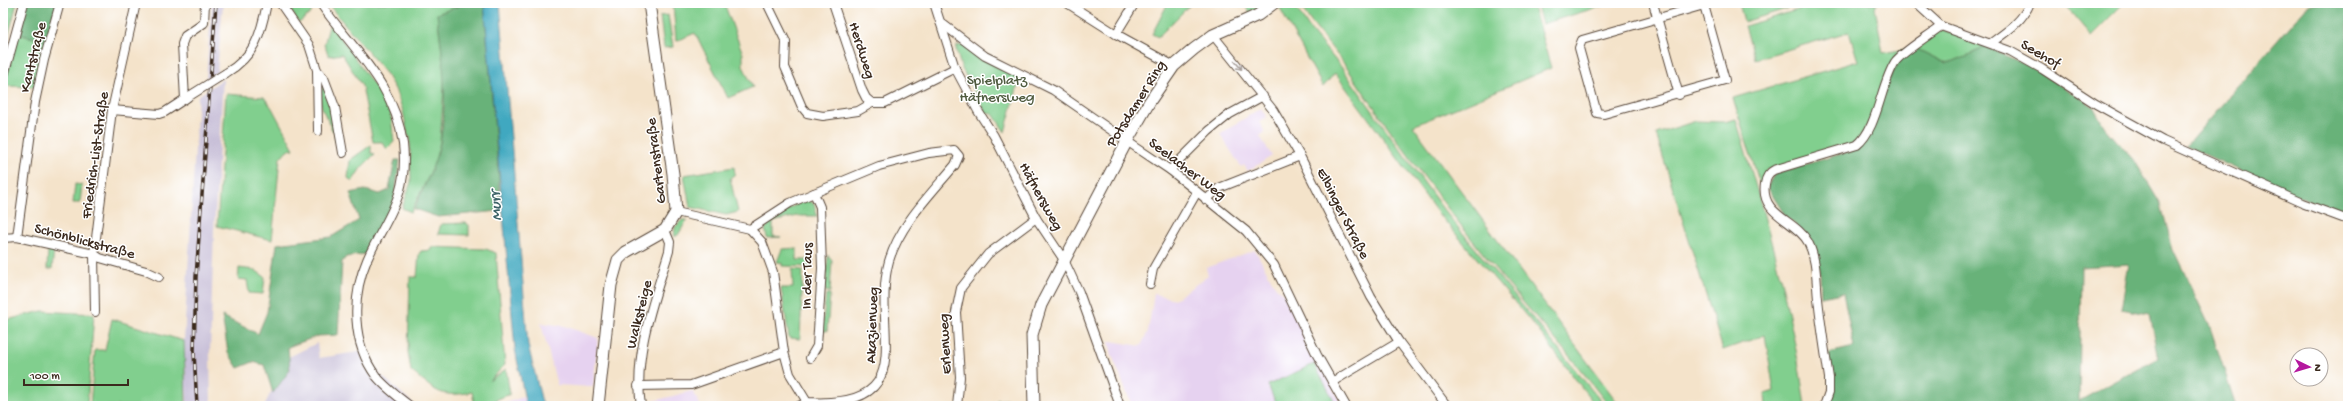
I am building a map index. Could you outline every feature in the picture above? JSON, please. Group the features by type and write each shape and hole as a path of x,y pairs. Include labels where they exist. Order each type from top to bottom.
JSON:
{"street":[{"path":"3,79 24,3"},
{"name":"Kantstraße","path":"17,237 35,102 44,60 60,3"},
{"name":"Friedrich-List-Straße","path":"95,312 94,254 112,110 136,3"},
{"path":"188,97 182,44 185,36 204,22 205,3"},
{"path":"112,110 158,114 226,73 243,61 252,51 262,29 266,3"},
{"path":"280,3 308,45 317,70 318,132"},
{"path":"320,3 378,78 396,112 402,144 402,183 396,206 367,260 362,275 358,289 357,318 364,355 369,365 387,388 410,406"},
{"name":"Gartenstraße","path":"598,406 615,267 620,256 665,230 676,212 649,3"},
{"path":"767,3 786,42 785,67 802,107 807,113 823,116 858,111 872,104 885,102 955,68"},
{"name":"Herdweg","path":"833,3 862,90 866,98 872,104"},
{"name":"Häfnersweg","path":"934,3 955,68 978,111 994,136 1036,218 1064,260 1079,292 1120,406"},
{"path":"1067,3 1116,34 1174,66"},
{"path":"1116,34 1136,3"},
{"name":"Potsdamer Ring","path":"1034,406 1032,366 1034,323 1041,305 1127,141 1174,66 1213,36 1258,15 1274,3"},
{"path":"1652,3 1678,94"},
{"name":"Seehof","path":"1916,3 1941,26 1991,43 2029,62 2096,104 2163,141 2302,203 2348,220"},
{"name":"Seehof","path":"1991,43 2019,20 2026,12 2030,3"},
{"path":"1704,4 1725,80 1604,114 1599,114 1596,109 1579,48 1580,42 1585,38 1657,18 1704,4"},
{"name":"Seelacher Weg","path":"940,22 985,56 1052,90 1170,170 1246,231 1274,265 1332,382 1346,406"},
{"path":"1824,406 1829,392 1829,378 1815,264 1807,241 1800,232 1777,215 1767,202 1764,193 1765,180 1768,173 1774,170 1857,145 1861,142 1869,128 1885,83 1896,61 1941,26"},
{"name":"Elbinger Straße","path":"1213,36 1263,96 1300,156 1371,297 1399,342 1447,406"},
{"path":"317,70 324,78 334,107 343,153"},
{"path":"1170,170 1209,131 1230,114 1263,96"},
{"name":"Akazienweg","path":"807,402 842,404 868,392 876,385 886,364 885,293 889,263 896,244 906,226 958,161 958,153 954,150 929,153 879,166 814,193"},
{"path":"1206,200 1219,188 1300,156"},
{"path":"1150,284 1153,269 1197,192"},
{"path":"750,230 780,208 814,193"},
{"name":"In der Taus","path":"810,358 817,346 822,268 820,207 814,193"},
{"path":"676,212 750,230 762,242 773,272 784,352 790,374 807,402 799,406"},
{"name":"Erlenweg","path":"957,406 960,377 956,312 961,288 988,254 1036,218"},
{"name":"Walksteige","path":"641,406 638,386 643,347 669,251 670,242 665,230"},
{"name":"Schönblickstraße","path":"3,238 17,237 94,254 100,258 146,271 158,277"},
{"path":"1332,382 1399,342"},
{"path":"638,386 691,385 784,352"}],"shaded area":[{"path":"212,3 223,3 217,72 206,79"},
{"path":"223,79 214,230 210,353 211,406 187,406 184,341 198,96"},
{"path":"1261,108 1267,118 1259,122 1265,132 1260,136 1272,156 1248,171 1244,165 1241,167 1220,134"},
{"path":"1255,250 1276,288 1284,293 1342,406 1132,406 1112,355 1109,342 1111,341 1141,346 1148,331 1154,294 1175,299 1208,276 1206,268"},
{"path":"541,323 565,326 598,338 593,387 557,385"},
{"path":"317,343 319,358 365,351 381,375 416,406 264,406 289,357"},
{"path":"692,391 701,406 645,406 646,403"},
{"path":"523,397 526,406 497,406"}],"green space":[{"path":"3,3 17,3 3,56"},
{"path":"27,3 57,3 46,41 18,34"},
{"path":"286,3 306,3 312,12 299,23"},
{"path":"327,3 467,3 437,14 445,74 440,142 434,165 411,212 402,208 411,182 410,137 408,136 403,111 395,89 384,71"},
{"path":"467,3 484,3 499,179 499,211 438,217 414,209 435,160 440,143 444,111 444,78 437,14"},
{"path":"673,3 724,3 743,54 743,66 753,87 728,98 695,33 676,41"},
{"path":"1168,3 1179,3 1184,6 1186,3 1191,4 1158,37 1152,34"},
{"path":"1243,3 1265,3 1250,13"},
{"path":"1283,3 1293,3 1311,31 1342,68 1443,209 1605,406 1596,406 1535,326 1437,212 1335,73 1323,87 1279,7"},
{"path":"1299,3 1532,3 1551,68 1413,126 1620,406 1609,406 1472,239 1408,155"},
{"path":"1536,3 1569,3 1570,5 1577,3 1612,3 1542,24"},
{"path":"1739,3 1806,3 1744,22"},
{"path":"1820,3 1877,3 1875,7 1883,53 1906,49 1867,128 1855,143 1767,170 1761,188 1733,98 1858,61 1849,32 1755,59 1745,26"},
{"path":"2063,3 2124,3 2091,36"},
{"path":"2310,3 2348,3 2348,217 2294,195 2186,146"},
{"path":"668,15 673,47 664,48 660,16"},
{"path":"330,23 390,108 394,142 387,149 382,142 373,142 362,86 342,54 329,56 324,45"},
{"path":"1941,29 1984,46 1980,50 1947,64 1917,49"},
{"path":"18,34 46,41 35,87 4,86"},
{"name":"Spielplatz Häfnersweg","path":"964,45 984,59 1020,78 1005,132 993,114 986,113 961,67 956,49 957,46"},
{"path":"1984,46 2029,66 2093,106 2104,126 2136,163 2161,205 2173,249 2210,327 2236,406 1828,406 1832,385 1829,353 1854,347 1843,293 1821,297 1820,271 1814,245 1806,234 1786,217 1767,187 1774,174 1857,149 1891,76 1901,60 1917,49 1947,64 1980,50","holes":["2129,264 2121,309 2149,314 2158,358 2079,401 2081,267"]},
{"path":"324,84 333,107 338,142 336,142 334,131 332,130 324,113 320,101 321,90"},
{"path":"226,94 264,97 272,108 294,149 287,150 280,158 272,240 217,226"},
{"path":"1736,119 1767,225 1785,297 1793,333 1805,406 1766,406 1765,394 1774,391 1765,335 1723,350 1656,134 1696,121 1724,122"},
{"path":"371,145 371,153 375,154 361,168 352,182 348,178 350,160"},
{"path":"395,160 400,160 394,202 365,254 346,257 342,262 338,335 318,336 288,347 290,370 273,393 264,365 253,362 238,368 228,352 222,316 258,334 267,312 277,244 331,237 359,220 350,193 365,190 380,194 389,190"},
{"path":"734,167 735,174 730,178 738,212 726,215 690,207 684,175"},
{"path":"75,184 82,185 80,203 73,203"},
{"path":"803,201 809,201 814,204 817,216 797,216 773,222 773,236 781,237 767,238 765,229 774,217"},
{"path":"682,220 687,220 678,235 674,237 675,227"},
{"path":"466,223 469,225 469,235 438,234 441,224"},
{"path":"431,247 486,249 496,253 505,365 489,381 506,369 510,394 481,406 475,406 472,392 452,394 438,391 411,371 408,352 410,277 417,277 419,254 421,251 431,250"},
{"path":"797,248 797,260 813,260 812,267 782,266 782,263 777,262 782,249"},
{"path":"48,249 54,250 52,269 47,269"},
{"path":"828,255 832,260 830,292 825,291"},
{"path":"239,268 255,270 265,277 263,294 249,293 247,280 238,279"},
{"path":"792,269 803,270 800,339 789,338 781,288 793,288"},
{"path":"826,294 830,294 827,331 822,331"},
{"path":"42,311 94,314 87,406 3,406 3,321"},
{"path":"112,319 184,341 186,406 90,406 95,350 105,350"},
{"path":"1314,364 1337,406 1277,406 1268,385"},
{"path":"1026,399 1026,406 996,406 997,400"}],"water":[{"path":"484,3 500,3 528,345 543,406 526,406 515,349"}],"railway":[{"path":"197,406 194,352 196,277 216,3"}],"water label":[{"name":"Murr","path":"494,206"}]}
